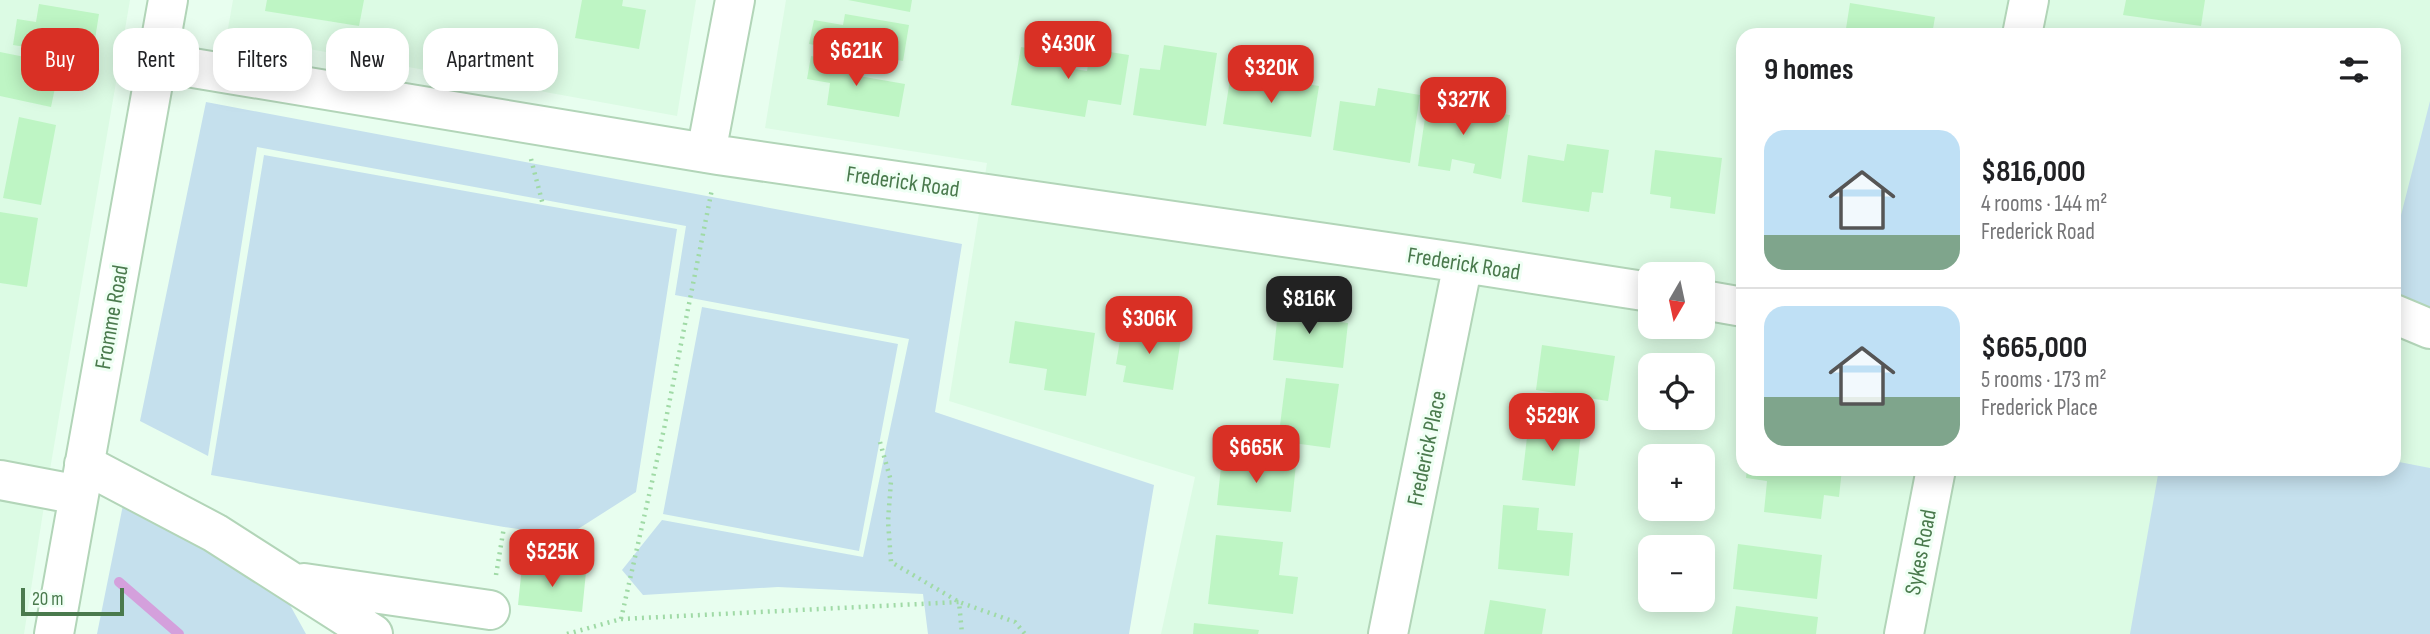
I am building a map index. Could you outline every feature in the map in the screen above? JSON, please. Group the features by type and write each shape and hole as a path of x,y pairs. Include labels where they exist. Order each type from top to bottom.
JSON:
{"street":[{"name":"Fromme Road","path":"163,28 168,0"},
{"path":"712,154 735,0"},
{"path":"2023,28 2029,0"},
{"name":"Frederick Road","path":"199,69 712,154 1638,290"},
{"name":"Fromme Road","path":"54,634 152,91"},
{"name":"Frederick Place","path":"1388,634 1463,263"},
{"path":"1715,302 1736,306"},
{"path":"2401,317 2430,329"},
{"name":"Sykes Road","path":"1903,634 1935,476"},
{"path":"0,480 82,480 215,533 373,634"},
{"path":"291,582 493,592"}],"path":[{"path":"621,620 664,429 712,154"},
{"path":"880,442 891,481 888,521 891,562 959,602 1015,622 1025,634"},
{"path":"493,592 504,527"},
{"path":"567,634 621,620 959,602"},
{"path":"959,602 961,634"}],"shaded area":[{"path":"0,0 130,0 125,28 113,28 114,91 24,634 0,634"},
{"path":"233,0 696,0 677,116 540,91 558,91 558,28 423,28 423,70 409,67 409,28 326,28 326,52 312,49 312,28 228,28"},
{"path":"786,0 2430,0 2430,634 1161,634 1195,477 949,401 987,163 765,128"},
{"path":"2430,101 2430,316 2401,305 2401,215"},
{"path":"206,102 962,244 935,412 1154,485 1129,634 928,634 923,594 778,587 643,595 622,570 662,520 863,557 909,339 675,295 686,226 257,147 208,456 140,421"},
{"path":"264,155 677,229 636,492 567,536 211,475"},
{"path":"702,307 898,344 859,551 663,514"},
{"path":"2401,462 2430,468 2430,634 2130,634 2158,476 2401,476"},
{"path":"125,495 285,596 306,634 97,634"}],"building":[{"path":"267,0 364,0 359,26 265,11"},
{"path":"582,0 623,0 622,6 646,10 639,49 575,38"},
{"path":"848,0 912,0 910,12"},
{"path":"2126,0 2205,0 2201,26 2123,15"},
{"path":"1850,3 1935,17 1933,28 1846,28"},
{"path":"39,4 99,14 97,28 21,28 21,46 13,45 17,19 36,22"},
{"path":"845,14 909,25 903,61 809,44 814,20 843,25"},
{"path":"1164,45 1217,53 1206,126 1133,115 1140,68 1160,70"},
{"path":"1021,47 1070,55 1068,68 1087,71 1091,49 1129,55 1121,105 1088,100 1085,117 1011,105"},
{"path":"0,52 21,56 21,91 54,91 51,107 0,96"},
{"path":"811,56 855,63 853,75 905,84 899,117 827,105 830,83 807,79"},
{"path":"1231,73 1319,86 1311,137 1223,124"},
{"path":"1378,88 1420,95 1410,163 1333,150 1340,101 1375,106"},
{"path":"1428,97 1469,102 1468,108 1510,115 1501,179 1473,173 1475,164 1452,159 1450,171 1418,166"},
{"path":"19,117 56,125 41,205 3,198"},
{"path":"1567,144 1609,150 1603,193 1592,192 1589,212 1522,202 1528,155 1564,161"},
{"path":"1655,150 1722,158 1715,214 1670,208 1671,197 1650,194"},
{"path":"0,212 38,218 27,287 0,283"},
{"path":"1279,301 1325,306 1323,320 1348,323 1343,368 1273,360"},
{"path":"1015,321 1095,333 1086,396 1044,390 1047,369 1009,363"},
{"path":"1123,323 1182,332 1173,390 1123,382 1126,366 1116,364"},
{"path":"1542,345 1615,356 1608,401 1536,390"},
{"path":"1286,378 1339,384 1330,448 1278,441"},
{"path":"1529,420 1582,425 1575,486 1522,480"},
{"path":"1222,457 1296,464 1291,512 1217,505"},
{"path":"1841,476 1839,497 1824,495 1821,519 1764,512 1767,481 1746,478"},
{"path":"1503,505 1539,508 1537,530 1573,533 1569,576 1498,569"},
{"path":"1216,535 1283,542 1279,575 1298,577 1293,614 1208,604"},
{"path":"1738,544 1822,555 1817,599 1733,589"},
{"path":"522,566 586,572 582,612 518,605"},
{"path":"1490,600 1546,609 1542,634 1484,634"},
{"path":"1736,606 1818,617 1816,634 1732,634"},
{"path":"1194,623 1259,630 1258,634 1193,634"}],"waterway":[{"path":"119,582 179,634"}]}
